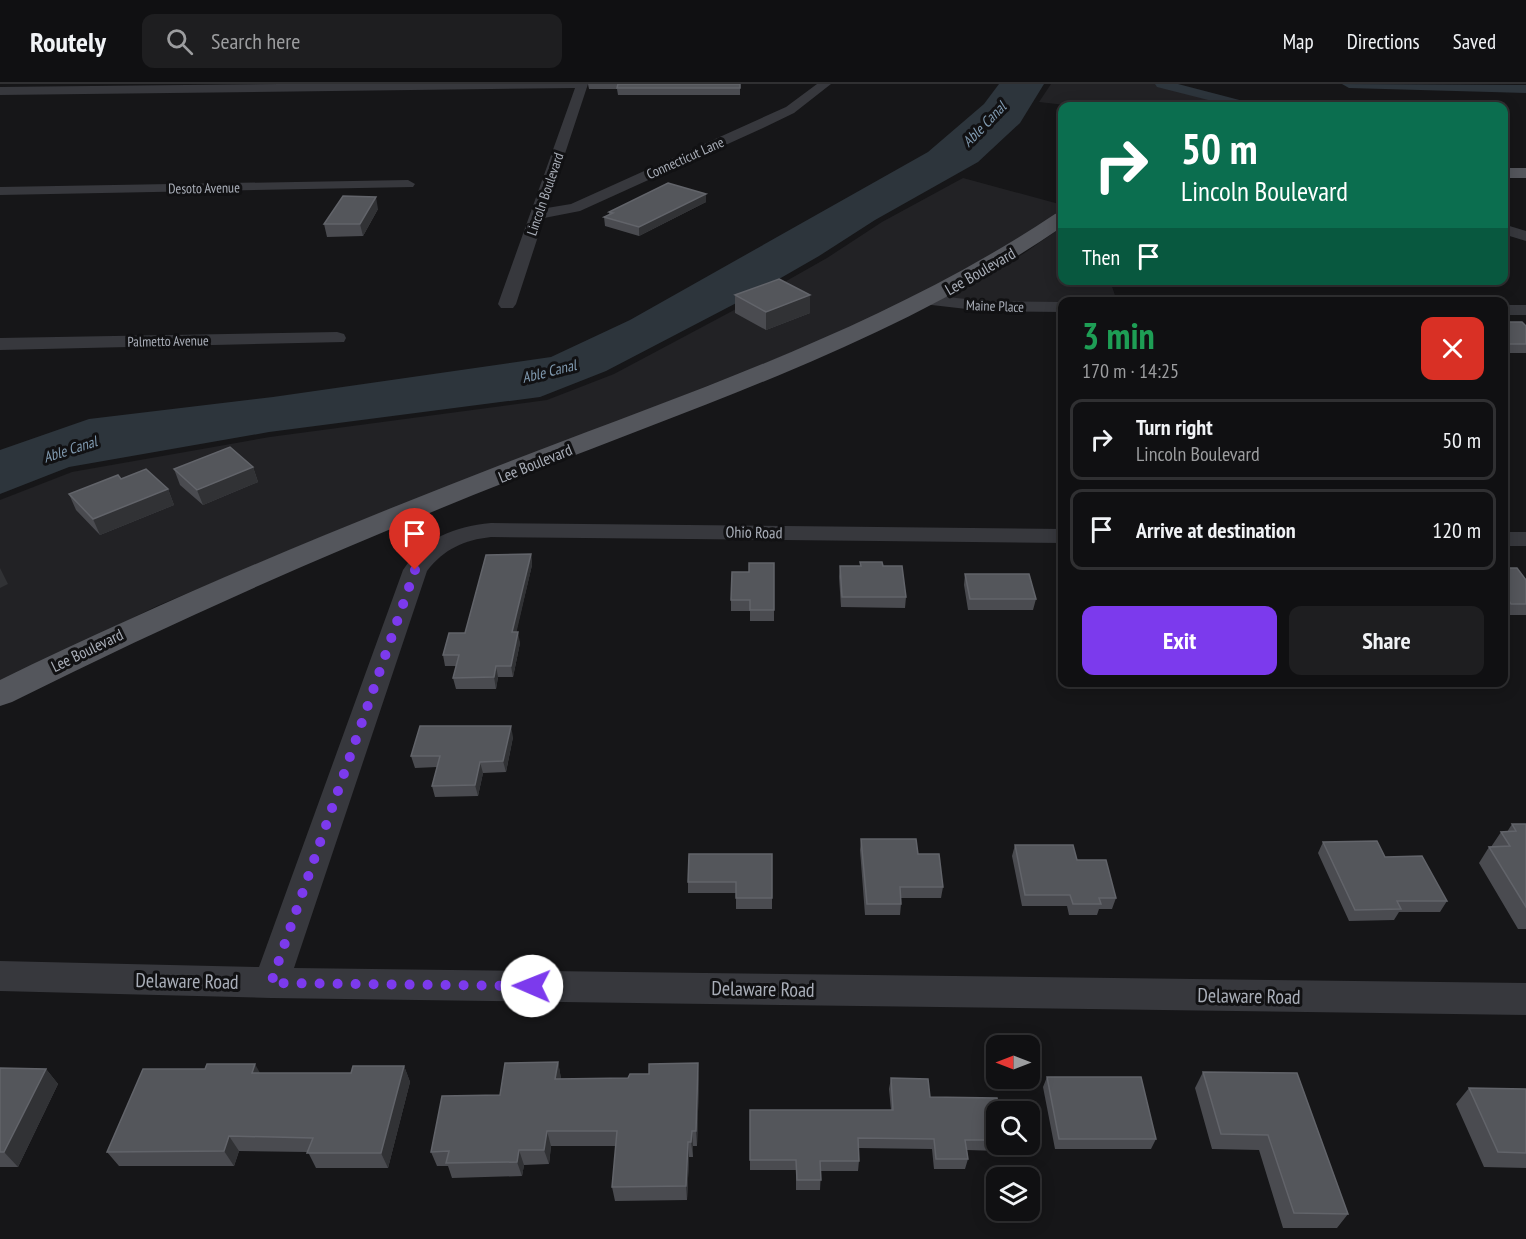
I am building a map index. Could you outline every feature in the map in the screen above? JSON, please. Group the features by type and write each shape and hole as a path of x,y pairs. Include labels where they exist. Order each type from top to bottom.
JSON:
{"main road":[{"path":"1508,173 1526,173"},
{"name":"Lee Boulevard","path":"0,694 90,648 236,581 801,358 929,300 1013,253 1058,221"}],"street":[{"name":"Lincoln Boulevard","path":"507,304 582,84"},
{"path":"0,91 582,84"},
{"name":"Connecticut Lane","path":"538,214 575,208 758,126 790,110 825,84"},
{"name":"Desoto Avenue","path":"0,191 408,184"},
{"path":"1508,231 1526,236"},
{"name":"Maine Place","path":"929,300 984,306 1058,307"},
{"path":"1508,310 1526,310"},
{"name":"Palmetto Avenue","path":"0,344 337,338"},
{"name":"Ohio Road","path":"271,983 415,570 428,552 447,540 471,532 491,530 1058,536"},
{"path":"1508,539 1526,539"},
{"name":"Delaware Road","path":"0,976 271,983 1526,999"}],"shaded area":[{"path":"1051,84 1169,84 1238,102 1058,102 1058,104 1039,102"},
{"path":"963,178 1058,204 1058,213 1005,250 863,324 511,464 357,522 157,606 0,683 0,500 72,472 270,437 547,400 614,374 827,258 882,222"},
{"path":"1058,230 1058,285 1111,285 1116,297 1058,297 1058,302 936,304 1023,254"}],"water":[{"name":"Able Canal","path":"999,84 1044,84 1020,123 978,162 875,220 819,256 744,299 606,371 540,397 269,432 69,467 0,494 0,450 89,419 273,397 551,357 630,320 928,152 984,104"}],"building":[{"path":"618,84 740,84 740,88 617,88"},
{"path":"668,183 706,194 639,227 604,217 613,213 609,212"},
{"path":"343,196 376,197 360,224 324,224"},
{"path":"779,279 810,295 766,312 735,295"},
{"path":"1508,322 1522,322 1526,326 1526,344 1508,344"},
{"path":"230,447 253,467 197,490 174,469"},
{"path":"146,469 168,489 93,519 69,494 118,475 121,479"},
{"path":"531,554 512,632 518,632 511,666 496,666 494,677 453,678 459,655 443,655 449,633 465,633 486,555"},
{"path":"860,562 882,562 883,566 902,566 906,597 842,597 840,566 861,566"},
{"path":"749,563 774,563 774,610 750,610 750,600 731,600 732,572 749,572"},
{"path":"1508,568 1517,568 1526,580 1526,604 1511,604 1508,600"},
{"path":"965,574 1029,574 1036,599 970,599"},
{"path":"420,726 511,726 503,761 480,762 475,785 432,786 440,756 411,756"},
{"path":"1512,824 1526,824 1526,907 1489,847 1510,846 1501,832 1516,831"},
{"path":"861,839 916,839 918,854 939,854 943,887 900,887 901,904 867,904"},
{"path":"1377,841 1385,857 1422,856 1447,901 1397,901 1401,909 1355,910 1323,842"},
{"path":"1015,845 1073,845 1077,860 1106,860 1116,898 1099,898 1101,904 1073,904 1070,895 1025,895"},
{"path":"689,854 772,854 772,898 736,898 736,882 688,882"},
{"path":"558,1062 555,1079 628,1078 630,1074 649,1074 649,1064 698,1063 696,1131 692,1131 691,1142 688,1142 686,1186 612,1187 617,1131 547,1131 544,1150 519,1150 517,1162 446,1163 449,1151 431,1152 442,1096 500,1095 505,1063"},
{"path":"207,1064 255,1064 252,1073 351,1073 353,1066 404,1066 381,1153 307,1153 313,1138 229,1136 224,1151 107,1152 143,1069 205,1069"},
{"path":"0,1068 46,1069 4,1152 0,1152"},
{"path":"1203,1072 1297,1073 1348,1214 1294,1213 1268,1135 1221,1134"},
{"path":"1047,1077 1141,1077 1156,1139 1059,1139"},
{"path":"891,1078 928,1079 930,1097 997,1098 997,1101 986,1101 986,1140 965,1140 968,1159 936,1159 934,1139 858,1138 859,1161 820,1161 821,1180 797,1180 796,1160 750,1160 750,1110 893,1110"},
{"path":"1469,1088 1526,1089 1526,1153 1498,1152"}],"waterway":[{"path":"1162,84 1231,102"},
{"path":"1349,84 1526,89"}],"route":[{"path":"415,570 271,983 532,986"}]}
